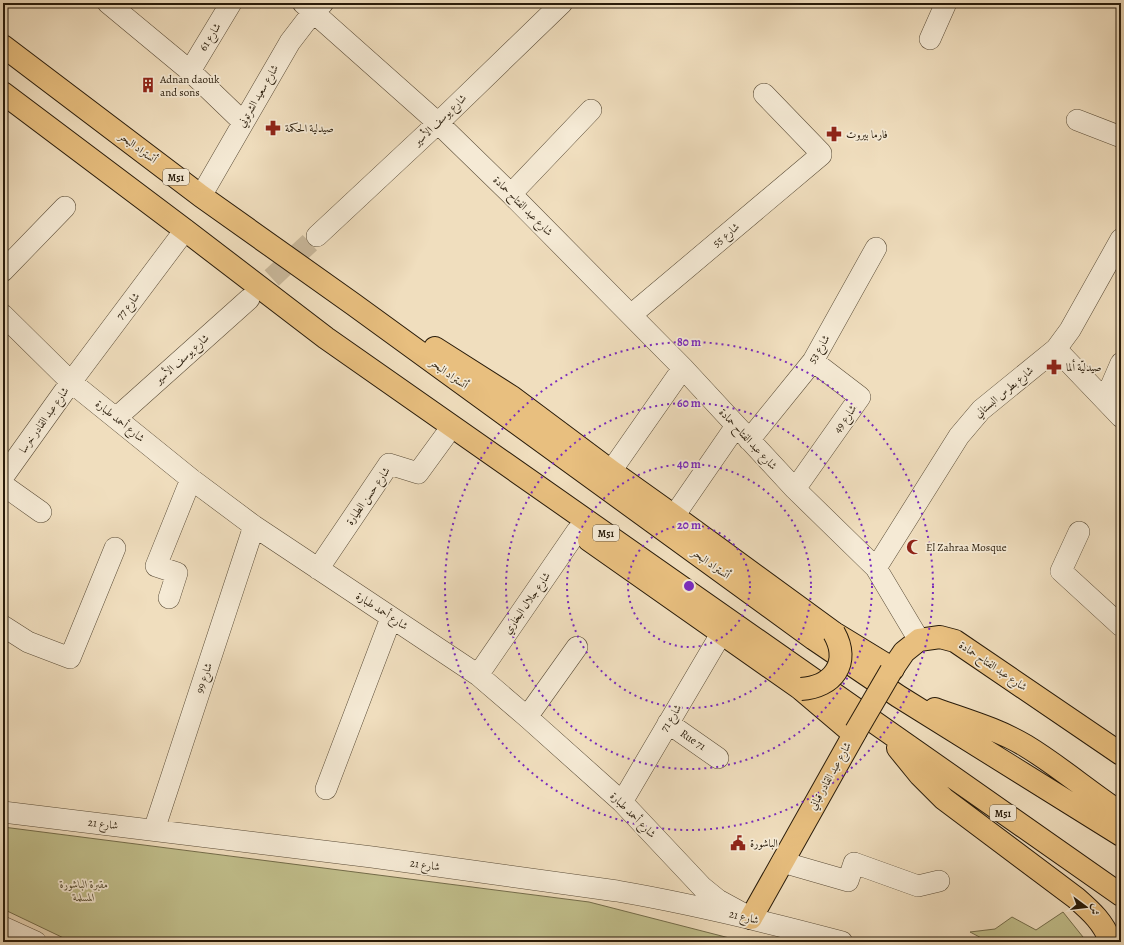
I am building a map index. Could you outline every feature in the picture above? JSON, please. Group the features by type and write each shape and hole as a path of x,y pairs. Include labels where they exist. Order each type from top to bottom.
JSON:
{"main road":[{"name":"أتستراد البحر","path":"3,46 201,196 353,304 808,635 898,696"},
{"name":"M51","path":"3,93 326,338 794,665 1121,896"},
{"path":"353,304 441,350 512,397 834,633 892,670"},
{"path":"326,338 445,436 721,634 801,689 855,732"},
{"path":"801,689 819,686 832,677 836,671 841,656 838,641 834,633"},
{"name":"شارع عبد الفتاح حمادة","path":"919,640 940,636 955,641 1119,747"},
{"name":"شارع عبد القادر قباني","path":"750,918 855,732 892,670 904,652 919,640"},
{"name":"M51","path":"898,696 1121,835"},
{"path":"898,696 979,724 1025,745 1121,813"},
{"path":"884,730 920,776 944,799 1076,898 1095,915 1111,942"}],"street":[{"path":"108,3 190,71 243,122"},
{"name":"شارع 61","path":"190,71 231,3"},
{"name":"شارع يوسف الأسير","path":"317,236 438,123 562,3"},
{"path":"930,39 946,3"},
{"name":"شارع عبد الفتاح حمادة","path":"313,6 438,123 511,194 683,368 795,490 876,568 919,640"},
{"name":"شارع سعيد الشرتوني","path":"201,196 290,42 313,6"},
{"name":"شارع 55","path":"631,315 821,154 764,94"},
{"path":"511,194 591,110"},
{"path":"1077,120 1121,137"},
{"path":"3,271 65,207"},
{"name":"شارع 77","path":"70,382 185,230"},
{"name":"شارع بطرس البستاني","path":"876,568 969,422 981,410 1056,349 1070,330 1121,239"},
{"name":"شارع 53","path":"674,516 742,433 813,361 876,248"},
{"name":"شارع يوسف الأسير","path":"116,418 249,300"},
{"name":"شارع أحمد طبارة","path":"3,315 70,382 191,479 254,526 318,570 478,674 622,802 702,887 718,900 750,918"},
{"path":"1056,349 1121,417"},
{"name":"شارع 49","path":"795,490 860,397 813,361"},
{"path":"1105,400 1121,363"},
{"path":"611,471 683,368"},
{"name":"شارع عبد القادر خرسا","path":"3,477 70,382"},
{"name":"شارع حسن الطيارة","path":"318,570 389,464 418,473 445,436"},
{"path":"169,598 177,573 156,566 191,479"},
{"path":"3,485 41,512"},
{"name":"شارع 99","path":"154,830 254,526"},
{"name":"شارع جلال البخاري","path":"478,674 577,531"},
{"path":"1079,532 1061,571 1121,626"},
{"path":"3,626 28,642 70,658 115,548"},
{"path":"326,789 391,618"},
{"name":"شارع 71","path":"622,802 721,634"},
{"path":"527,717 576,647"},
{"name":"Rue 71","path":"668,723 718,758"},
{"name":"شارع 21","path":"3,812 380,858 603,889 648,896 750,918 842,942"},
{"path":"782,862 848,881 854,863 918,886 939,881"},
{"path":"3,927 36,942"}],"green space":[{"name":"مقبرة الباشورة المسلمة","path":"3,827 589,902 745,942 72,942 3,909"},
{"path":"1063,912 1087,942 989,942 970,932 995,929 1012,917 1036,930"}],"tunnel":[{"path":"249,299 317,236"}],"place":[{"name":"Adnan daouk and sons","path":"148,85"},
{"name":"صيدلية الحكمة","path":"273,128"},
{"name":"فارما بيروت","path":"834,134"},
{"name":"صيدليّة ألما","path":"1054,367"},
{"name":"El Zahraa Mosque","path":"914,547"},
{"name":"الباشورة","path":"738,843"}]}
